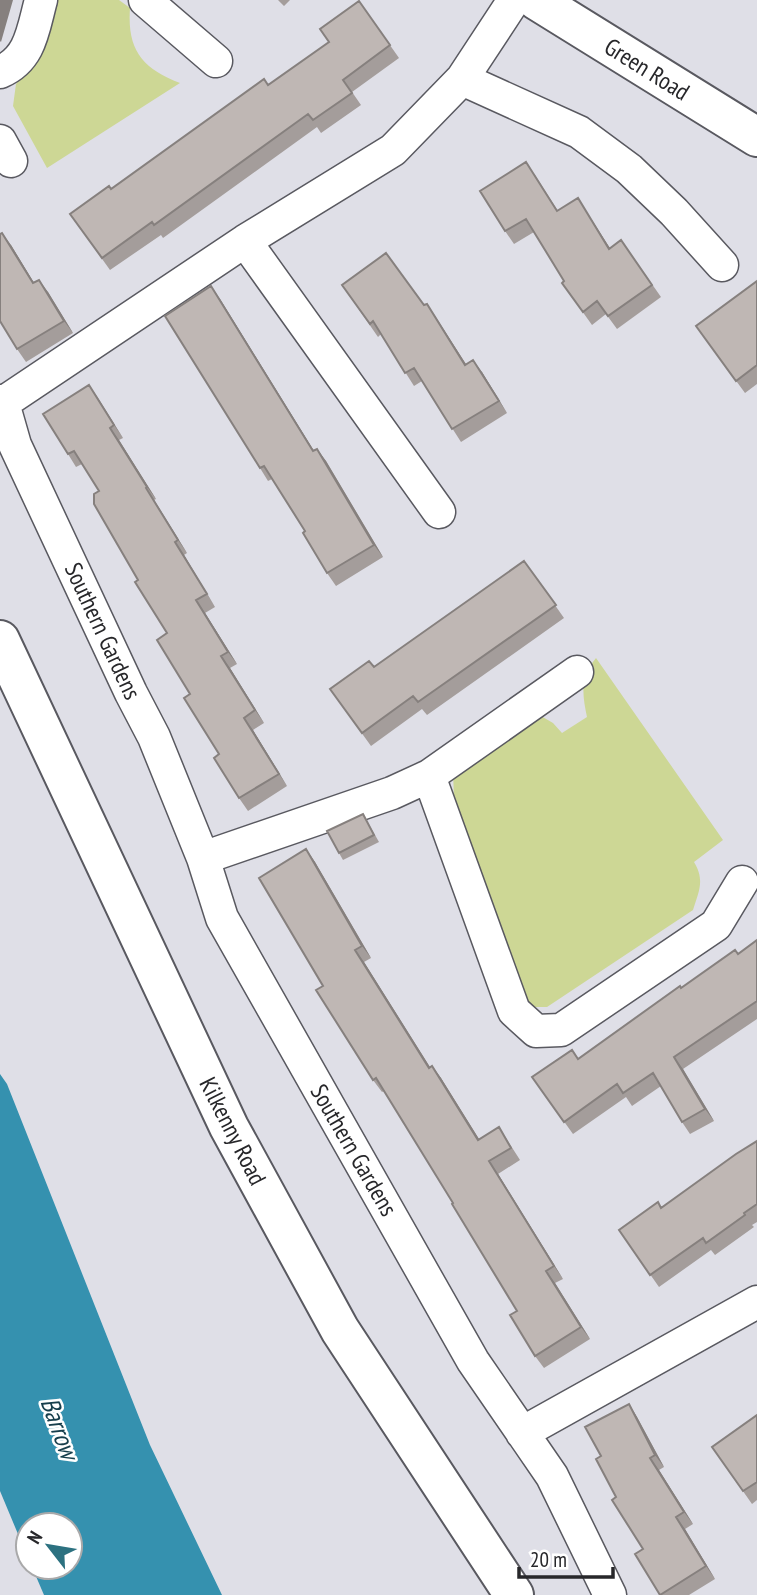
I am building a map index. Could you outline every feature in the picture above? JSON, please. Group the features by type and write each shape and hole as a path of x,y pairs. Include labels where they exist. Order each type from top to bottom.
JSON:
{"main road":[{"name":"Green Road","path":"536,0 757,137"},
{"name":"Kilkenny Road","path":"0,639 229,1127 340,1330 514,1595"}],"street":[{"path":"0,72 10,68 27,50 41,0"},
{"path":"145,0 216,61"},
{"name":"Southern Gardens","path":"514,0 462,79 393,150 245,241 1,402 15,445 154,737 203,858 222,918 473,1361 552,1476 610,1595"},
{"path":"462,79 579,132 629,169 674,212 722,265"},
{"path":"245,241 439,512"},
{"path":"203,858 392,793 429,776 577,672"},
{"path":"429,776 514,1011 536,1031 561,1030 716,925 742,882"},
{"path":"522,1433 757,1302"}],"green space":[{"path":"57,0 119,0 130,8 131,35 140,56 156,71 180,83 47,168 13,106 16,84 40,57 48,39"},
{"path":"596,658 723,840 694,862 700,880 693,910 547,1007 531,1007 521,998 454,800 453,770 541,716 553,723 562,733 587,717 584,700 585,679"}],"water":[{"name":"Barrow","path":"0,1074 7,1084 150,1445 222,1595 44,1595 38,1581 84,1581 84,1511 14,1511 14,1524 0,1491"}],"building":[{"path":"359,1 390,45 343,80 352,93 313,120 308,114 154,225 152,222 102,258 70,214 109,186 111,189 264,79 268,85 329,42 320,29"},
{"path":"526,162 557,211 578,198 609,249 621,240 652,285 608,316 597,301 583,312 562,283 564,281 526,219 505,231 480,191"},
{"path":"2,233 33,283 39,280 64,321 17,349 0,321"},
{"path":"386,253 424,305 427,304 465,365 473,360 499,401 452,429 414,368 405,373 373,321 370,324 342,285"},
{"path":"757,281 757,365 736,381 696,326"},
{"path":"211,286 313,451 317,449 374,545 327,573 303,533 305,531 264,466 260,468 165,316"},
{"path":"89,385 114,425 110,428 178,540 175,542 207,594 196,600 228,652 221,656 255,710 244,718 279,774 239,798 214,758 219,754 184,698 190,694 157,640 167,633 135,582 138,580 94,504 94,494 99,491 74,451 68,454 43,414"},
{"path":"524,561 556,605 418,702 413,696 362,733 330,689 369,661 374,667"},
{"path":"363,814 374,835 339,853 327,831"},
{"path":"306,849 362,946 355,950 478,1140 499,1127 511,1148 489,1161 554,1266 546,1271 581,1327 535,1356 510,1315 517,1311 376,1078 373,1080 316,990 323,986 259,878"},
{"path":"757,940 757,1001 674,1057 705,1109 682,1122 653,1073 623,1093 617,1084 564,1122 532,1077 572,1050 578,1059 680,986 681,988 735,950 738,954"},
{"path":"757,1141 757,1204 706,1243 703,1238 650,1275 619,1230 658,1202 661,1208"},
{"path":"629,1404 655,1455 650,1458 684,1512 676,1517 706,1566 660,1595 635,1554 643,1549 612,1500 616,1497 596,1459 601,1456 585,1427"},
{"path":"757,1415 757,1482 743,1491 712,1447"}]}
